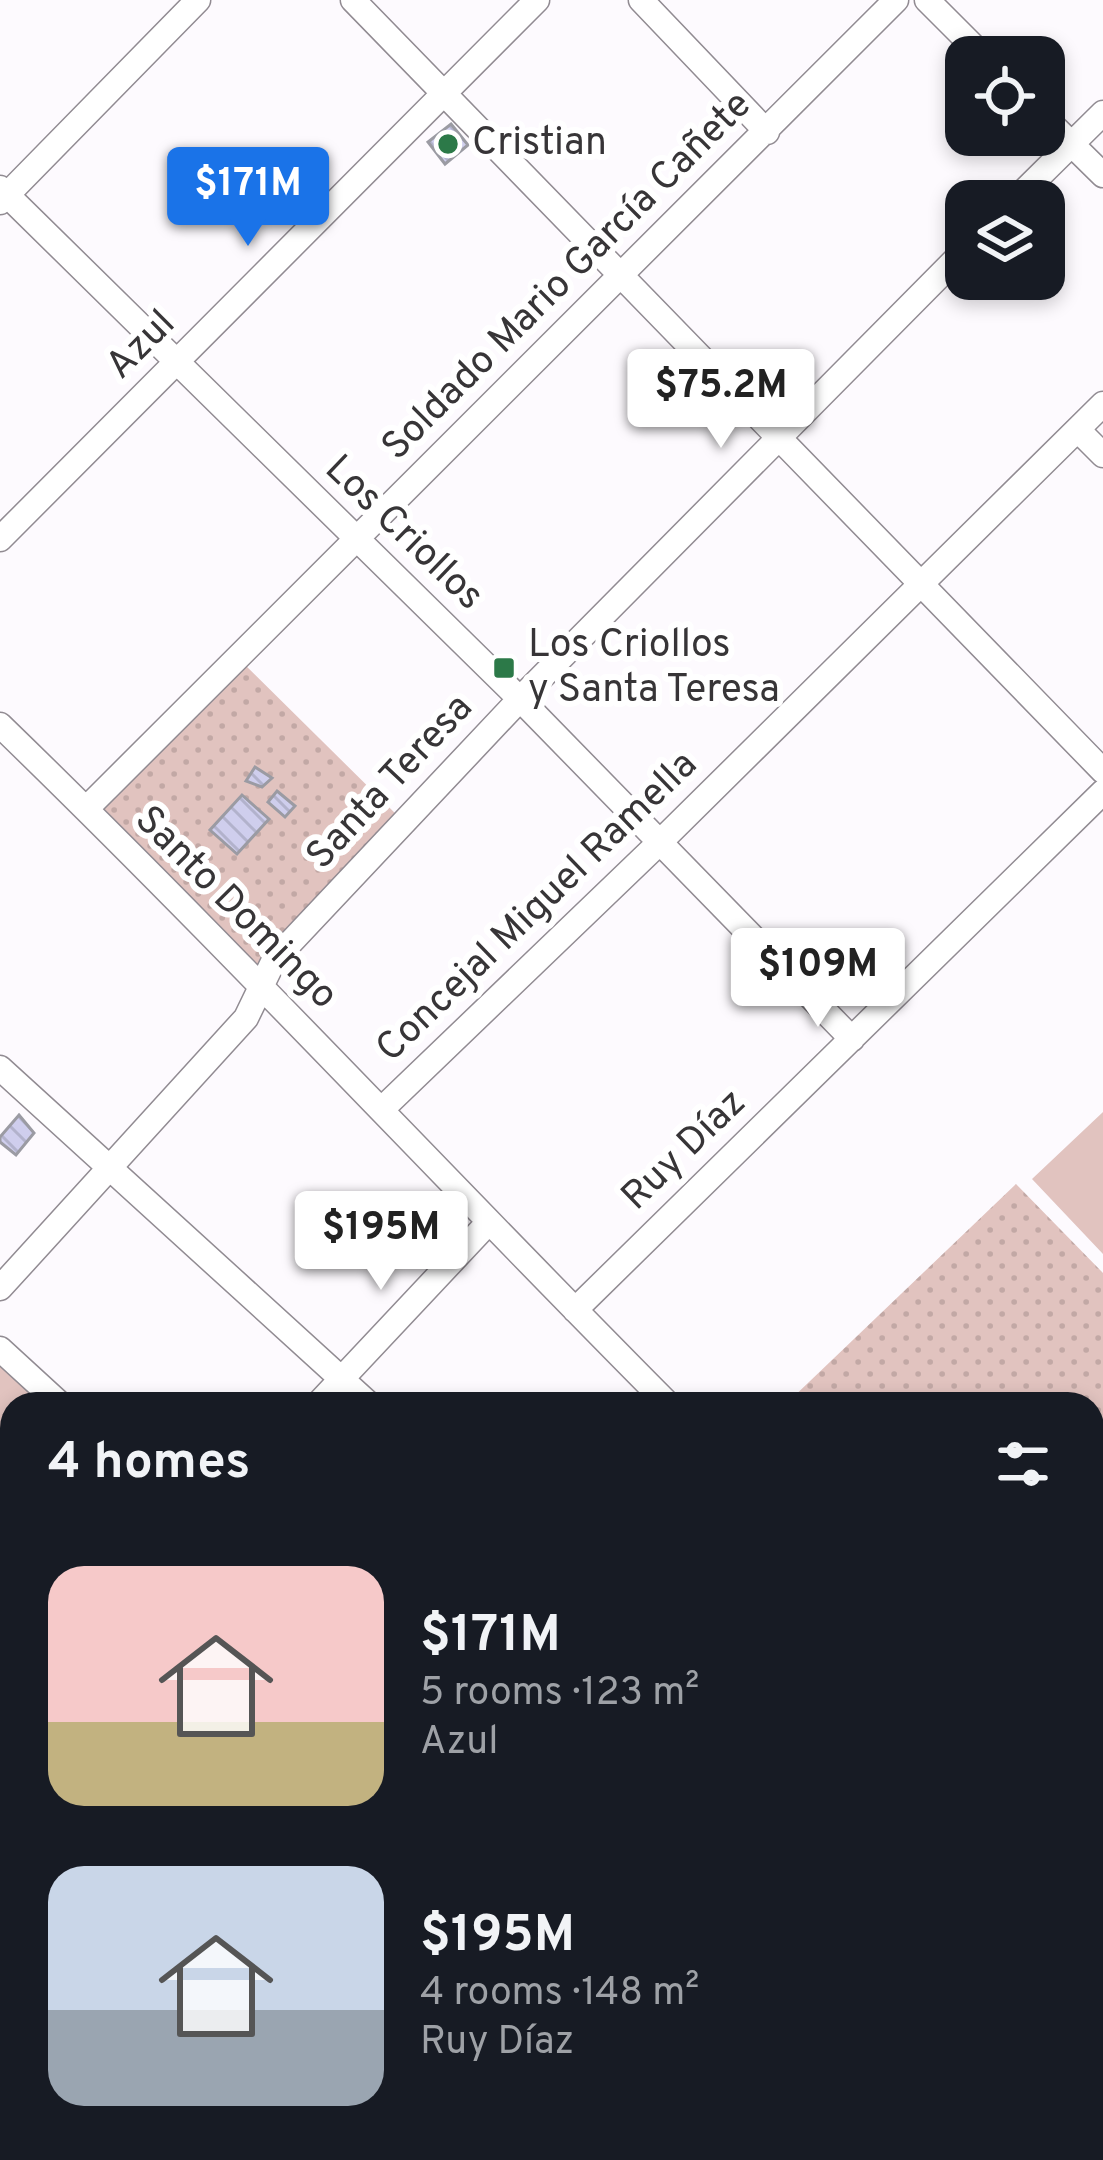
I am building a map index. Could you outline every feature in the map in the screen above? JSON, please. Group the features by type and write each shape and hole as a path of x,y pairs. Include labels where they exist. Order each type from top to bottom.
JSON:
{"street":[{"path":"2,195 198,0"},
{"path":"353,0 1103,771"},
{"name":"Azul","path":"0,539 537,0"},
{"path":"641,0 767,132"},
{"name":"Soldado Mario García Cañete","path":"86,809 896,0"},
{"path":"927,0 963,36"},
{"path":"1035,180 1103,113"},
{"path":"1065,139 1103,175"},
{"name":"Los Criollos","path":"2,195 520,699 852,1039"},
{"name":"Santa Teresa","path":"0,1288 246,1018 274,960 520,699 945,270"},
{"name":"Concejal Miguel Ramella","path":"381,1110 1103,404"},
{"path":"1078,430 1103,455"},
{"name":"Santo Domingo","path":"0,724 260,983 656,1392"},
{"name":"Ruy Díaz","path":"574,1310 1103,792"},
{"path":"0,1068 357,1392"},
{"path":"330,1392 488,1223"},
{"path":"0,1349 47,1392"}],"shaded area":[{"path":"236,656 404,822 260,983 86,809"},
{"path":"1103,1112 1103,1254 1032,1179"},
{"path":"1016,1184 1103,1273 1103,1392 799,1392"},
{"path":"0,1349 47,1392 0,1392"}],"building":[{"name":"Cristian","path":"451,124 468,145 445,164 428,142"},
{"path":"255,767 272,778 262,787 246,781"},
{"path":"277,791 295,806 285,817 268,802"},
{"path":"242,795 269,819 237,854 210,830"},
{"path":"19,1115 34,1133 16,1155 0,1137"}],"place":[{"name":"Cristian","path":"448,144"},
{"name":"Los Criollos y Santa Teresa","path":"504,668"}]}
